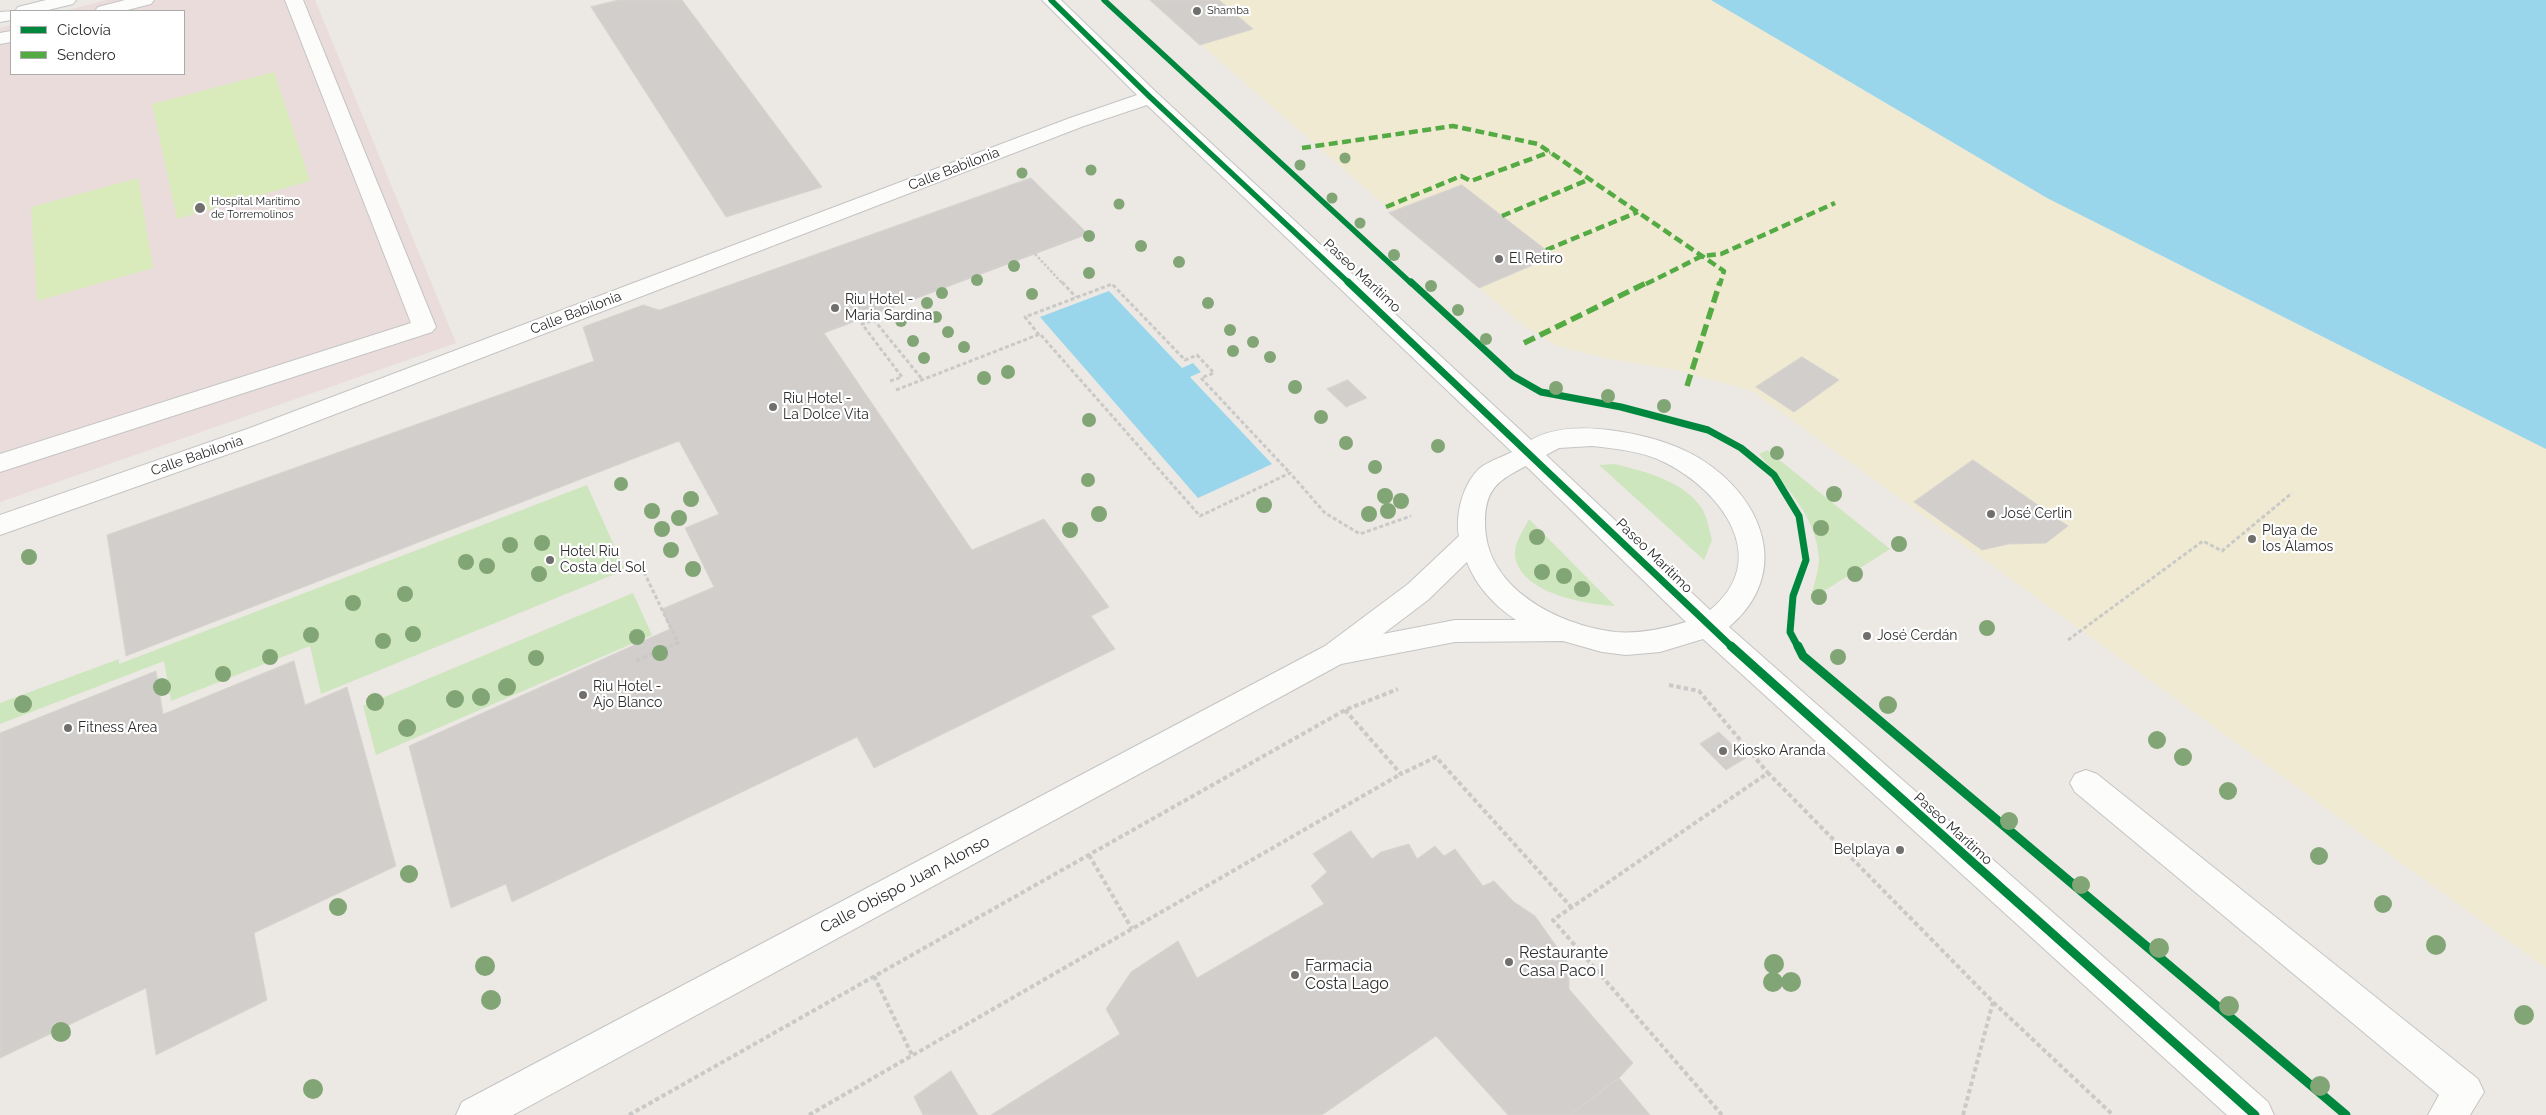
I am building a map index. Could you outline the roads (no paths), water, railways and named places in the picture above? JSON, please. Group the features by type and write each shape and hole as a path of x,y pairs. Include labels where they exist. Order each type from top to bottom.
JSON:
{"street":[{"path":"108,10 146,0"},
{"path":"0,463 424,326 294,0"},
{"name":"Paseo Marítimo","path":"1051,0 1150,97 1241,180 1708,626 2255,1115"},
{"path":"28,10 60,1"},
{"name":"Calle Babilonia","path":"0,525 259,434 1068,126 1150,97"},
{"path":"1592,437 1635,442 1675,456 1710,478 1736,506 1751,539 1752,571 1738,602 1708,626 1665,641 1615,643 1564,631 1519,608 1487,576 1471,541 1471,506 1486,476 1530,454 1551,441 1592,437"},
{"name":"Calle Obispo Juan Alonso","path":"475,1115 1335,654 1418,592 1471,541"},
{"name":"Calle Obispo Juan Alonso","path":"1335,654 1454,631 1564,631"},
{"path":"2086,783 2465,1092 2447,1115"}],"water":[{"path":"1711,0 2546,0 2546,449 2047,198"},
{"path":"1109,291 1182,368 1193,363 1201,372 1190,377 1272,464 1198,498 1040,317"}],"place":[{"name":"Shamba","path":"1197,11"},
{"name":"Hospital Marítimo de Torremolinos","path":"200,208"},
{"name":"El Retiro","path":"1499,259"},
{"name":"Riu Hotel - Maria Sardina","path":"835,308"},
{"name":"Riu Hotel - La Dolce Vita","path":"773,407"},
{"name":"José Cerlin","path":"1991,514"},
{"name":"Playa de los Álamos","path":"2252,539"},
{"name":"Hotel Riu Costa del Sol","path":"550,560"},
{"name":"José Cerdán","path":"1867,636"},
{"name":"Riu Hotel - Ajo Blanco","path":"583,695"},
{"name":"Fitness Area","path":"68,728"},
{"name":"Kiosko Aranda","path":"1723,751"},
{"name":"Belplaya","path":"1900,850"},
{"name":"Restaurante Casa Paco I","path":"1509,962"},
{"name":"Farmacia Costa Lago","path":"1295,975"}]}
